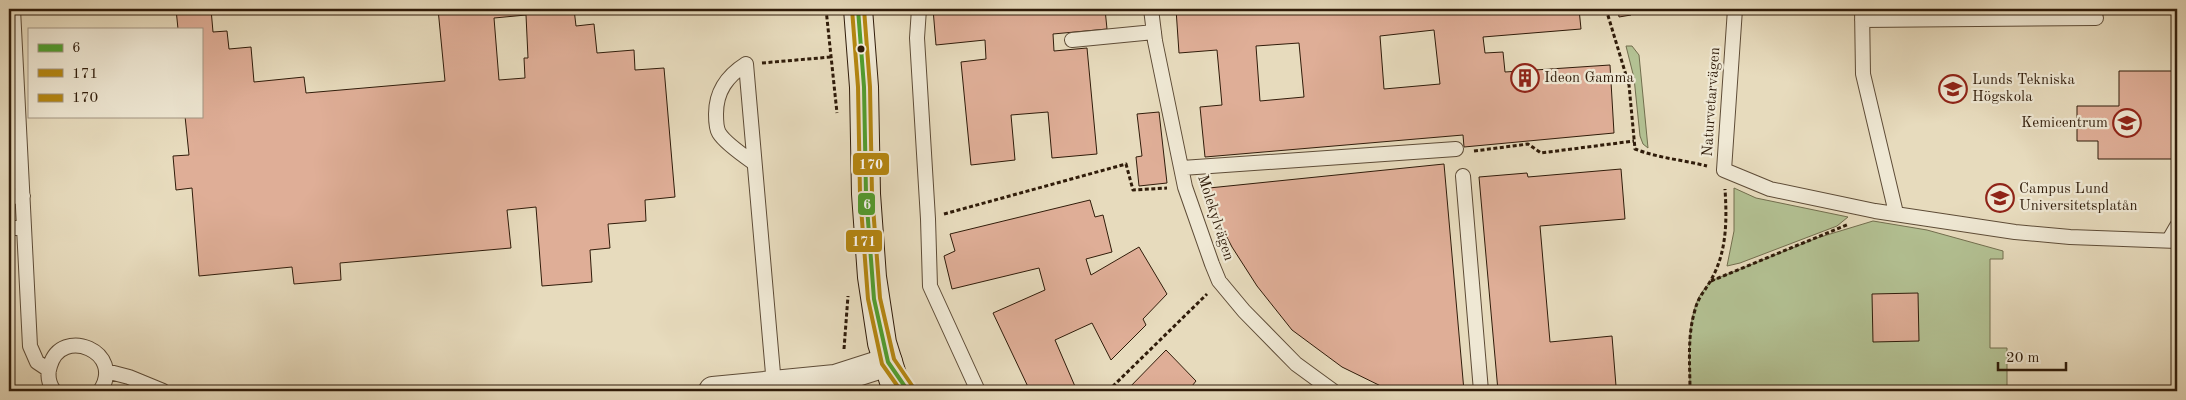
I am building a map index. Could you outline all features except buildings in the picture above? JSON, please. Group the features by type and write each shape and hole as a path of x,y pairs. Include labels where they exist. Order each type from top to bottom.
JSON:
{"street":[{"path":"858,9 864,87 866,194 872,277 878,322 897,391"},
{"path":"713,391 835,379 888,362"},
{"path":"888,362 908,391"}],"lane":[{"path":"13,9 16,197 24,228 30,346 37,362 49,370"},
{"path":"919,9 917,38 928,218 930,286 978,391"},
{"name":"Molekylvägen","path":"1151,9 1185,187 1212,264 1220,281 1244,311 1296,364 1333,391"},
{"name":"Naturvetarvägen","path":"1735,9 1724,170 1770,189 1875,211 2015,232 2070,237 2173,241"},
{"path":"1896,213 1863,74 1862,14 2096,18"},
{"path":"1072,40 1154,32"},
{"path":"754,163 719,134 716,124 716,100 723,84 733,72 746,64 774,385"},
{"path":"1182,168 1456,149"},
{"path":"1463,176 1481,391"},
{"path":"2173,241 2177,226"},
{"path":"9,228 24,228"},
{"path":"54,391 49,380 51,361 57,354 73,345 91,349 98,354 106,371 105,381 100,391"},
{"path":"106,371 129,377 163,391"}],"path":[{"path":"1606,9 1628,85 1635,149 1656,157 1676,158 1724,170 1725,241 1719,263 1711,281 1700,296 1694,312 1690,341 1690,391"},
{"path":"746,64 831,57"},
{"path":"1456,149 1465,152 1528,144 1541,152 1634,141"},
{"path":"928,218 1126,164 1133,190 1185,187"},
{"path":"1711,281 1853,223 1875,211"},
{"path":"1108,391 1220,281"}],"green space":[{"path":"1626,46 1632,46 1639,55 1648,148 1643,144 1640,136 1634,78"},
{"path":"1734,188 1756,198 1848,217 1837,226 1740,263 1727,266 1734,231"},
{"path":"1873,221 1927,230 2003,251 2003,259 1990,259 1990,348 2007,348 2007,388 2177,388 2177,391 1690,391 1690,331 1692,319 1699,297 1711,281 1817,238"}],"transit line":[{"name":"171","path":"852,9 858,87 860,194 868,299 882,364 901,391"},
{"name":"6","path":"858,9 864,87 866,194 874,299 888,362 908,391"},
{"name":"170","path":"864,9 870,87 872,194 880,298 894,359 913,387"}],"place":[{"name":"Ideon Gamma","path":"1525,78"},
{"name":"Lunds Tekniska Högskola","path":"1953,89"},
{"name":"Kemicentrum","path":"2127,123"},
{"name":"Campus Lund Universitetsplatån","path":"2000,198"}]}
